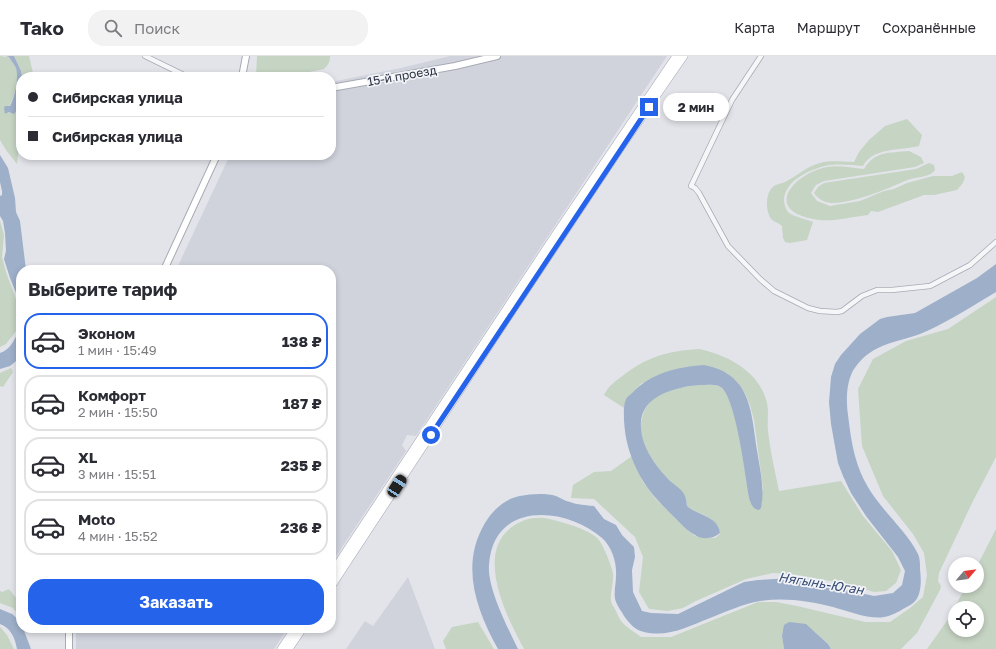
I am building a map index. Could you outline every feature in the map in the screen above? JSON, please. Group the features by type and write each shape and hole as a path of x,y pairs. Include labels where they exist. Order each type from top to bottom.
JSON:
{"main road":[{"path":"243,72 246,56"},
{"name":"15-й проезд","path":"336,87 455,66 496,56"},
{"path":"336,570 556,240 676,56"},
{"path":"556,240 684,56"},
{"path":"166,265 215,160"},
{"path":"69,633 69,649"},
{"path":"281,649 292,633"},
{"path":"289,649 300,633"}],"street":[{"path":"145,56 178,72"},
{"path":"761,56 732,100 691,186 699,193 728,246 769,287 808,308 820,311 837,312 845,309 862,296 877,290 930,286 939,283 970,265 996,242"}],"shaded area":[{"path":"450,56 667,56 416,436 407,435 402,445 406,451 336,556 336,265 178,265 228,160 336,160 336,81 401,68"},
{"path":"408,577 435,649 346,649 365,621 373,626"},
{"path":"76,633 285,633 274,649 76,649"}],"green space":[{"path":"0,56 9,57 16,67 17,72 16,88 5,114 16,109 17,164 0,140"},
{"path":"14,56 29,56 33,72 21,71"},
{"path":"257,56 330,56 330,60 324,69 310,72 256,72"},
{"path":"907,119 922,135 919,146 880,153 867,160 863,166 839,164 812,170 799,177 789,186 784,199 789,213 813,222 807,240 790,243 785,242 783,238 782,226 771,219 768,212 767,198 773,187 785,182 815,164 837,161 854,162 859,152 869,140 885,126"},
{"path":"909,151 921,157 924,163 915,167 824,181 816,185 811,193 817,201 830,206 860,201 907,183 933,176 952,176 962,172 965,177 963,183 957,190 934,195 924,195 878,212 871,211 868,215 820,220 798,214 789,208 787,200 789,192 795,183 804,176 832,166 864,169 873,159 883,154"},
{"path":"929,163 934,165 935,170 929,175 909,179 879,192 849,201 829,203 822,200 814,193 818,187 824,183 916,169"},
{"path":"0,221 4,235 2,257 16,299 16,331 6,344 0,347"},
{"path":"996,297 996,457 973,501 939,573 938,581 941,586 940,590 917,633 901,649 831,649 828,644 814,631 782,636 784,649 524,649 510,621 498,587 495,570 496,553 501,539 512,527 525,520 534,518 544,518 568,524 588,532 597,538 604,549 613,573 611,602 622,622 641,637 671,637 758,602 776,602 865,622 890,622 910,608 923,597 927,575 924,553 913,534 883,496 862,446 858,389 873,359 906,341 948,329"},
{"path":"699,349 731,361 750,374 758,382 768,406 769,438 779,491 841,481 863,516 892,551 901,570 896,583 886,591 874,592 852,585 792,574 773,573 746,579 683,608 668,611 649,609 639,592 643,557 635,537 594,499 571,498 573,485 594,472 611,471 632,456 643,482 655,498 685,528 695,536 715,538 720,534 716,523 687,506 687,501 684,494 669,480 649,455 641,433 644,412 648,404 659,395 692,386 711,385 718,386 723,389 728,398 737,425 749,498 762,504 761,498 763,488 754,420 750,405 745,393 738,383 727,373 642,383 626,399 624,408 604,395 609,387 639,364 667,353"},
{"path":"11,368 13,372 3,387 0,386 0,373"},
{"path":"996,529 996,649 927,649 948,619 948,637 984,637 984,601 958,601 962,593 984,593 984,557 982,557"},
{"path":"9,589 16,598 16,612 13,608 0,603 0,591 2,592"},
{"path":"478,622 494,649 446,649 443,641 452,627"},
{"path":"0,627 7,635 14,649 0,649"}],"water":[{"path":"6,56 14,56 21,72 17,72 9,57"},
{"path":"16,87 16,112 14,114 9,112 5,114 5,106 10,106"},
{"path":"0,155 8,168 15,198 16,212 20,221 25,265 16,265 16,293 4,259 6,251 3,221 0,216 0,196 2,195 2,191 0,182"},
{"path":"996,264 996,292 936,327 888,344 870,353 854,369 849,380 847,410 853,449 859,469 869,489 909,540 919,556 921,585 918,597 913,603 892,615 879,618 852,613 806,601 778,599 754,602 686,628 670,632 644,632 638,630 630,624 616,602 616,566 609,546 606,542 587,527 569,520 551,516 533,516 517,520 503,529 493,544 489,565 491,585 499,608 518,649 498,649 483,618 478,603 472,571 473,555 477,539 485,523 492,514 504,502 514,497 524,495 547,494 576,504 594,506 604,519 616,525 622,535 634,547 635,557 632,570 633,592 642,611 651,613 678,614 744,582 758,580 791,578 874,596 893,593 902,585 905,571 898,557 866,516 851,493 838,463 831,424 829,402 831,377 835,364 860,334 880,319 915,313 977,278"},
{"path":"16,337 16,361 10,366 0,369 0,353 8,349"},
{"path":"704,365 720,370 731,376 740,385 746,396 753,421 762,479 762,501 761,508 759,510 753,507 749,498 736,425 728,398 721,387 712,385 690,386 660,395 645,408 641,428 644,443 650,456 664,475 684,493 687,506 716,523 720,533 714,537 708,538 698,537 686,529 658,501 644,483 637,470 626,440 624,415 624,404 626,398 647,380 674,369"},
{"path":"0,609 12,614 16,618 16,633 25,633 31,649 17,649 10,631 0,624"},
{"path":"789,622 806,624 828,644 831,649 784,649 782,636 784,625"}],"route":[{"path":"431,435 649,107"}],"water label":[{"name":"Нягынь-Юган","path":"821,583"}]}
